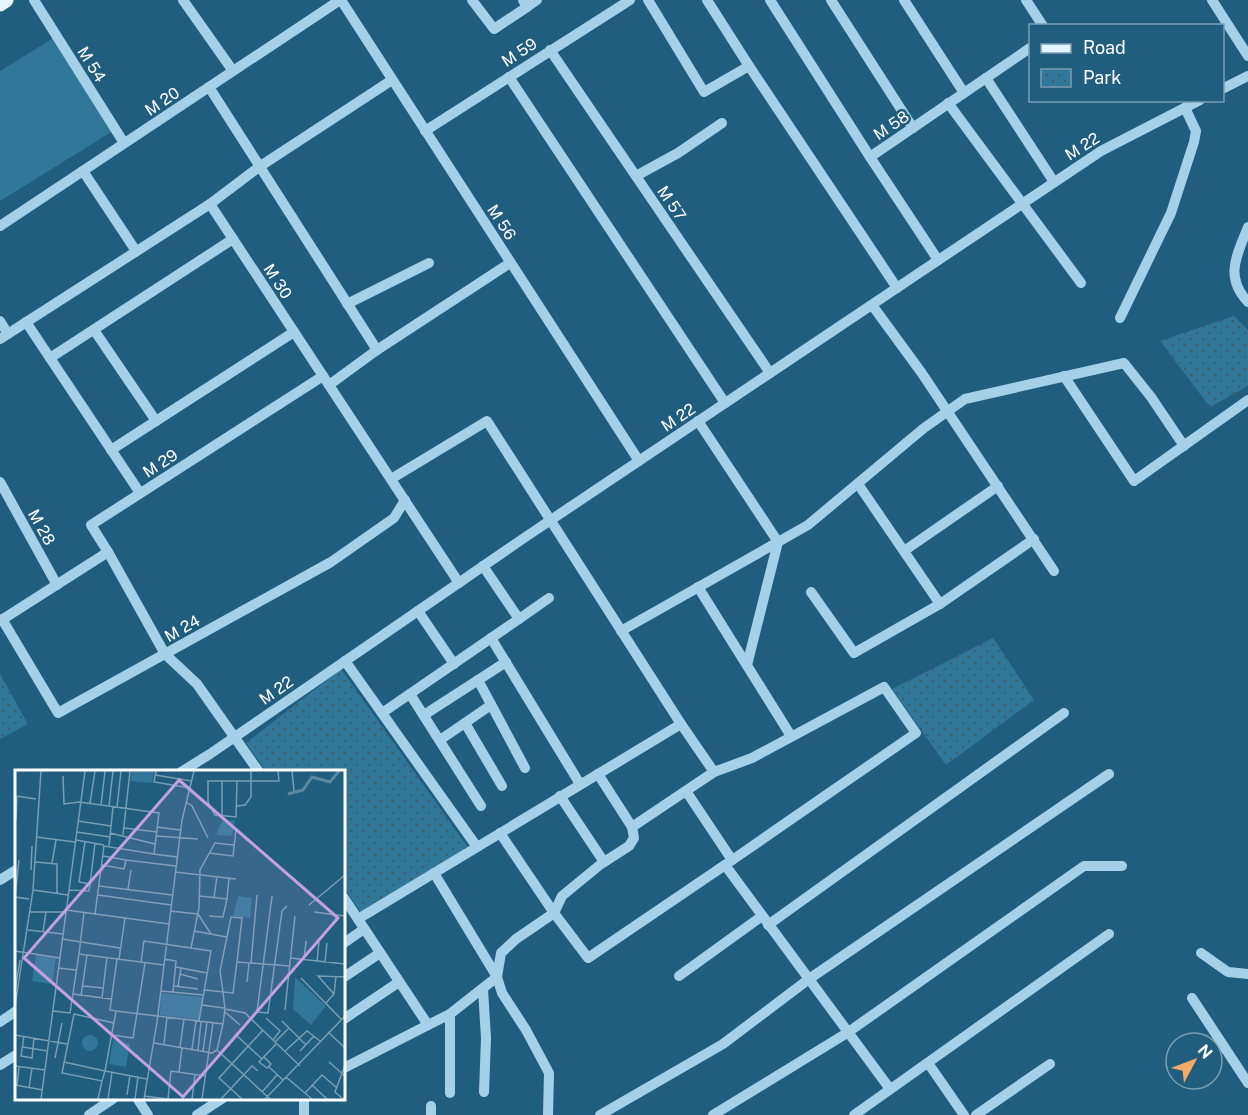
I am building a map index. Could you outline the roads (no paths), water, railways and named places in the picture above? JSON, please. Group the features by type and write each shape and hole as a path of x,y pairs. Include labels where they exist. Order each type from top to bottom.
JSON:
{"main road":[{"path":"0,4 6,0"}],"street":[{"name":"M 54","path":"34,0 124,143"},
{"path":"183,0 233,71"},
{"name":"M 20","path":"0,226 233,71 326,4 340,0"},
{"name":"M 56","path":"340,0 639,461"},
{"path":"472,0 494,29 525,3 537,0"},
{"name":"M 59","path":"425,131 630,0"},
{"path":"648,0 704,92 748,66"},
{"path":"707,0 748,66 897,288"},
{"path":"770,0 870,157"},
{"path":"831,0 913,128"},
{"path":"904,0 964,93"},
{"path":"1026,0 1042,24"},
{"path":"1212,0 1248,56"},
{"name":"M 58","path":"938,260 870,157 1029,49"},
{"name":"M 57","path":"550,50 770,373"},
{"path":"1224,88 1248,76"},
{"path":"508,77 725,403"},
{"path":"986,78 1054,182"},
{"path":"0,321 4,336 210,204 259,167 392,80"},
{"path":"209,87 377,350"},
{"name":"M 22","path":"183,770 1022,203 1101,151 1196,102"},
{"path":"948,103 1081,283"},
{"path":"1120,318 1171,213 1181,183 1196,131 1185,108"},
{"path":"636,176 678,153 722,123"},
{"path":"84,171 136,251"},
{"name":"M 30","path":"210,204 459,583"},
{"path":"1248,228 1233,266 1239,293 1248,302"},
{"path":"50,358 233,239"},
{"path":"347,304 429,263"},
{"name":"M 29","path":"108,552 91,525 377,350 510,263"},
{"path":"872,305 921,372 1054,571"},
{"path":"26,322 140,494"},
{"path":"94,330 156,421"},
{"path":"111,450 294,332"},
{"path":"621,631 808,525 924,428 964,399 1124,363 1151,397 1184,446"},
{"path":"1064,376 1134,481 1248,400"},
{"path":"391,479 487,421 714,772"},
{"path":"699,421 778,542 747,665"},
{"name":"M 28","path":"0,482 57,585"},
{"path":"858,484 940,604"},
{"path":"904,550 998,486"},
{"name":"M 24","path":"1,620 58,713 331,562 394,518 405,500"},
{"path":"811,592 854,653 940,604 1034,539"},
{"path":"1,620 108,552 165,654 197,684 258,770"},
{"path":"483,566 519,619"},
{"path":"698,587 791,736"},
{"path":"382,713 549,598"},
{"path":"418,611 454,664"},
{"path":"491,638 580,784"},
{"path":"345,661 477,847"},
{"path":"424,715 506,662"},
{"path":"477,680 525,768"},
{"path":"500,833 554,913 588,958 916,733 884,687 752,758 714,772 632,827"},
{"path":"410,694 481,806"},
{"path":"440,740 491,705"},
{"path":"679,976 765,920 1064,713"},
{"path":"465,723 502,786"},
{"path":"358,919 681,724"},
{"path":"345,1067 450,1014 483,989 497,977 501,953 516,939 554,913 562,896 633,842 632,827 598,774"},
{"path":"600,1115 723,1044 808,979 1109,774"},
{"path":"686,791 765,920 891,1089"},
{"path":"560,796 604,862"},
{"path":"713,1115 848,1033 1084,866 1122,866"},
{"path":"0,880 15,871"},
{"path":"434,873 497,977 502,993 526,1030 549,1073 548,1115"},
{"path":"345,904 358,919 428,1025"},
{"path":"345,942 364,929"},
{"path":"854,1115 1109,934"},
{"path":"345,976 380,953"},
{"path":"1201,953 1228,972 1248,974"},
{"path":"345,1018 399,982"},
{"path":"483,989 486,1038 484,1092"},
{"path":"1192,998 1248,1083"},
{"path":"0,1022 15,1012"},
{"path":"450,1014 450,1093"},
{"path":"0,1065 15,1056"},
{"path":"928,1063 964,1115"},
{"path":"976,1115 1050,1065"},
{"path":"89,1115 111,1100"},
{"path":"138,1100 148,1115"},
{"path":"197,1115 220,1100"}]}
